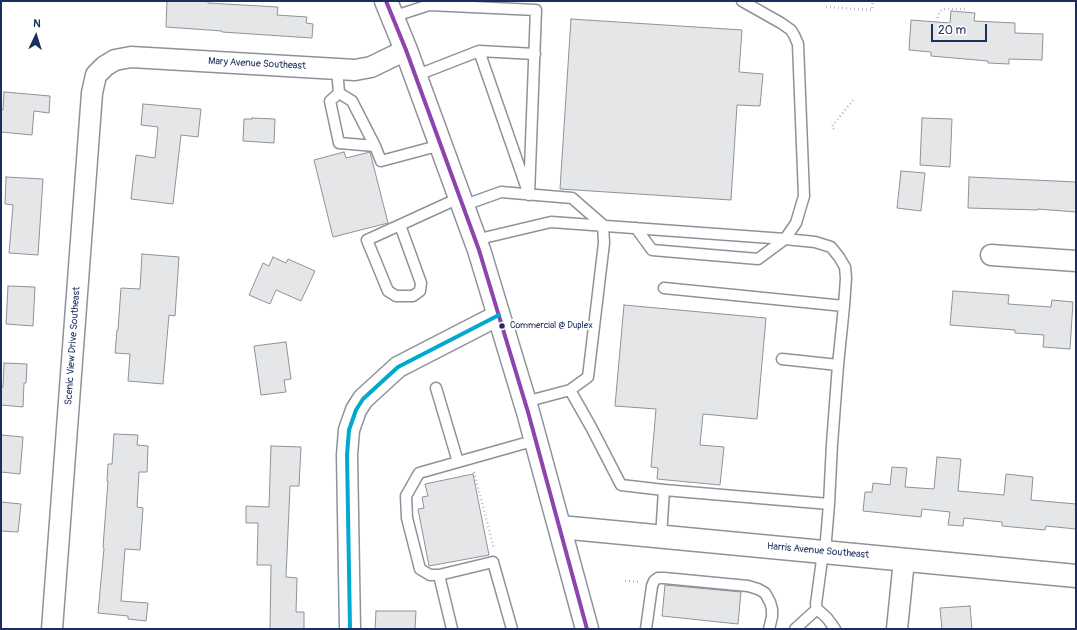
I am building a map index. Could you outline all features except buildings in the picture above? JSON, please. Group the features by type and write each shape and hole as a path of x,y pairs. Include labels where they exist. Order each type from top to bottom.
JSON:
{"main road":[{"path":"389,9 406,50 441,145 475,240 499,315 536,440 587,629"},
{"name":"Harris Avenue Southeast","path":"560,527 1076,576"}],"street":[{"name":"Mary Avenue Southeast","path":"105,66 115,60 131,57 356,70 371,67 406,50"},
{"name":"Scenic View Drive Southeast","path":"52,629 92,93 96,76 105,66"},
{"path":"991,255 1076,261"},
{"path":"350,629 347,455 349,430 356,410 363,399 398,367 499,315"},
{"path":"897,629 904,560"}],"lane":[{"path":"636,228 652,250 758,259 785,239 796,223 804,196 798,44 791,30 742,1"},
{"path":"389,9 429,5 536,10 529,194"},
{"path":"415,76 479,51 535,54"},
{"path":"479,51 529,194"},
{"path":"337,69 339,93"},
{"path":"339,93 330,101 339,143 375,146"},
{"path":"339,93 352,101 381,161 441,145"},
{"path":"400,225 421,283 420,291 413,296 396,296 388,291 368,240 400,225 461,202 501,192 572,198 603,225 604,243 588,377 570,390 525,402"},
{"path":"475,240 551,222 785,239 815,242 831,248 845,267 846,278 832,444 829,504 824,552 816,604 817,609 827,618 835,629"},
{"path":"664,288 844,306"},
{"path":"782,359 838,365"},
{"path":"436,388 458,462"},
{"path":"570,390 621,485 829,504"},
{"path":"512,629 493,562 439,575 430,575 420,569 407,518 406,496 419,473 536,440"},
{"path":"661,537 664,490"},
{"path":"439,575 452,629"},
{"path":"646,629 652,586 654,581 658,578 748,586 758,589 765,593 772,609 769,629"},
{"path":"795,629 817,609"}],"path":[{"path":"826,7 872,10 873,1"},
{"path":"937,22 940,11 945,9 965,9"},
{"path":"834,129 832,126 855,98"},
{"path":"470,458 494,552 493,562"}],"transit line":[{"path":"386,1 406,50 479,250 528,412 587,629"},
{"path":"350,629 347,455 349,430 356,410 363,399 398,367 499,315"}],"place":[{"name":"Commercial @ Duplex","path":"502,326"}]}
